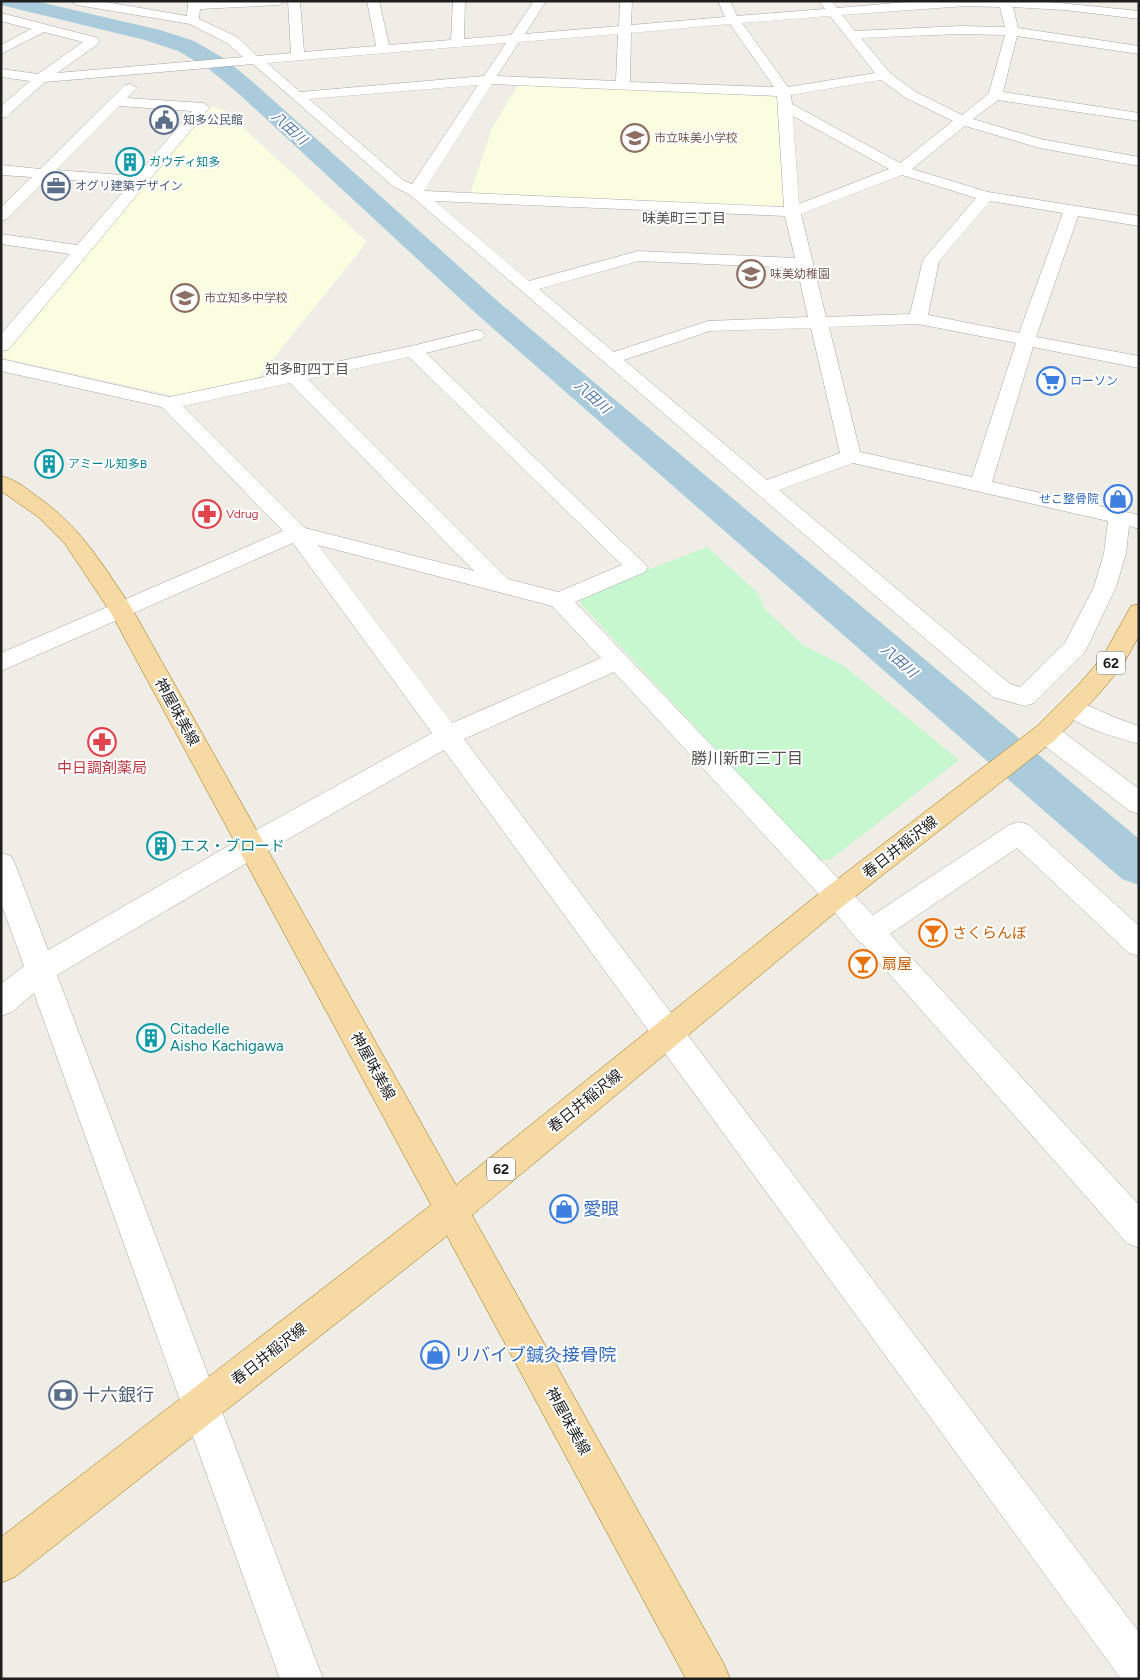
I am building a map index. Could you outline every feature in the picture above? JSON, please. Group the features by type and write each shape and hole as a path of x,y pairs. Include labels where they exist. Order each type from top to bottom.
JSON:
{"main road":[{"name":"神屋味美線","path":"1,482 24,496 55,520 80,548 122,611 709,1679"},
{"name":"春日井稲沢線","path":"1,1563 452,1210 837,895 1039,738 1071,707 1112,662 1139,612"}],"street":[{"path":"77,1 193,21 232,40 399,184 417,193 610,359 1002,691 1025,697 1075,648 1105,587 1115,552 1129,519 851,456 764,489"},
{"path":"193,21 194,4 279,1"},
{"path":"294,1 298,56"},
{"path":"373,1 383,49"},
{"path":"456,43 459,1"},
{"path":"417,193 540,1"},
{"path":"623,84 626,1"},
{"path":"724,1 733,20 784,99 901,170 986,196 1139,222"},
{"path":"417,193 792,212 901,170 995,95 1012,31 1006,2"},
{"path":"1,73 41,78 148,70 733,20 829,6 1006,2 1076,4 1138,14"},
{"path":"829,6 884,75 920,100 964,120 1042,144 1139,162"},
{"path":"1,17 93,41 41,78 1,114"},
{"path":"1,50 42,28"},
{"path":"851,35 961,30 1012,31 1139,50"},
{"path":"1,216 148,70"},
{"path":"298,96 489,80 623,84 784,99 884,75"},
{"path":"995,95 1139,117"},
{"path":"784,99 792,212 851,456"},
{"path":"1,346 203,107 116,102"},
{"path":"1,170 140,181"},
{"path":"918,319 931,260 986,196"},
{"path":"980,486 1026,340 1072,210"},
{"path":"1,239 81,250"},
{"path":"526,286 638,256 804,263"},
{"path":"610,359 708,326 918,319 1139,362"},
{"path":"1,365 170,403 413,351 476,335"},
{"path":"413,351 637,567 560,600"},
{"path":"295,377 500,583"},
{"path":"170,403 297,533 1139,1667"},
{"path":"1,663 297,533 500,583 560,600 837,895 869,933 1139,1231"},
{"path":"1,1003 41,969 252,846 447,736 616,661"},
{"path":"1071,707 1107,725 1139,735"},
{"path":"1039,738 1139,804"},
{"path":"869,933 1019,833 1139,944"},
{"path":"1,864 302,1679"}],"shaded area":[{"name":"市立味美小学校","path":"519,84 774,94 779,96 785,206 778,208 470,194 492,128"},
{"name":"市立知多中学校","path":"211,106 225,111 367,242 256,380 175,396 3,358 2,354"}],"green space":[{"path":"707,547 758,593 765,609 803,645 843,665 959,760 830,860 818,859 580,603 582,595"}],"waterway":[{"name":"八田川","path":"8,1 152,35 186,46 217,64 246,88 491,311 1139,866"}],"place":[{"name":"知多公民館","path":"164,120"},
{"name":"市立味美小学校","path":"635,138"},
{"name":"ガウディ知多","path":"130,162"},
{"name":"オグリ建築デザイン","path":"56,186"},
{"name":"味美幼稚園","path":"751,274"},
{"name":"市立知多中学校","path":"185,298"},
{"name":"ローソン","path":"1051,381"},
{"name":"アミール知多B","path":"49,464"},
{"name":"せこ整骨院","path":"1118,499"},
{"name":"Vdrug","path":"207,514"},
{"name":"中日調剤薬局","path":"102,742"},
{"name":"エス・ブロード","path":"161,846"},
{"name":"さくらんぼ","path":"933,933"},
{"name":"扇屋","path":"863,964"},
{"name":"Citadelle Aisho Kachigawa","path":"151,1038"},
{"name":"愛眼","path":"564,1209"},
{"name":"リバイブ鍼灸接骨院","path":"435,1355"},
{"name":"十六銀行","path":"63,1395"}],"district":[{"name":"味美町三丁目","path":"684,218"},
{"name":"知多町四丁目","path":"307,369"},
{"name":"勝川新町三丁目","path":"747,758"}]}
